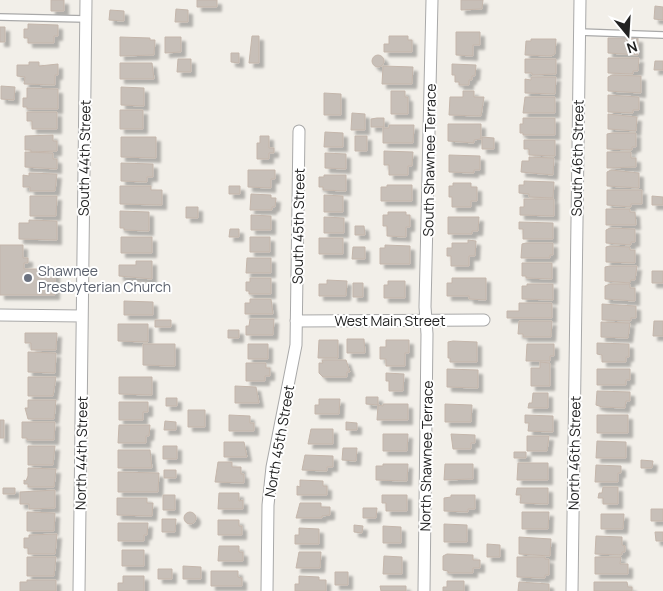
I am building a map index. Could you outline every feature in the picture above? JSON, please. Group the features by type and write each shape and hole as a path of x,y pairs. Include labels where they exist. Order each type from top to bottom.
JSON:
{"street":[{"name":"South 44th Street","path":"82,316 86,0"},
{"name":"South Shawnee Terrace","path":"426,320 432,0"},
{"name":"South 46th Street","path":"575,316 580,0"},
{"name":"South 45th Street","path":"296,322 299,131"},
{"path":"0,315 82,316"},
{"name":"North 44th Street","path":"79,591 82,316"},
{"name":"North 46th Street","path":"572,591 575,316"},
{"name":"North Shawnee Terrace","path":"424,591 426,320"},
{"name":"West Main Street","path":"296,322 484,320"},
{"name":"North 45th Street","path":"267,591 268,504 272,467 296,345 296,322"}],"lane":[{"path":"0,17 86,19"},
{"path":"579,32 663,35"}],"building":[{"path":"51,0 64,0 64,11 51,11"},
{"path":"197,0 217,0 217,7 197,7"},
{"path":"461,0 483,0 482,9 461,10"},
{"path":"655,6 663,7 663,20 654,19"},
{"path":"176,9 188,10 188,22 175,22"},
{"path":"110,10 124,11 124,21 109,20"},
{"path":"28,24 58,25 58,36 54,36 54,43 28,43 28,38 24,38 24,29 28,29"},
{"path":"0,27 5,27 5,42 0,42"},
{"path":"456,32 480,32 480,45 473,45 473,56 456,55"},
{"path":"252,36 259,36 259,63 249,63"},
{"path":"389,36 408,36 408,40 412,40 412,52 384,52 384,44 389,44"},
{"path":"120,37 150,38 150,40 155,40 154,55 120,56"},
{"path":"165,37 181,37 181,52 165,53"},
{"path":"608,38 638,38 638,55 608,53"},
{"path":"531,39 556,39 555,54 551,56 525,55 526,41 531,41"},
{"path":"231,53 239,53 239,63 231,62"},
{"path":"378,55 384,61 378,67 372,61"},
{"path":"608,58 639,58 638,71 633,71 633,74 608,73"},
{"path":"178,59 191,59 191,72 177,72"},
{"path":"525,59 556,59 556,74 532,75 532,73 525,73"},
{"path":"655,61 663,61 663,70 654,70"},
{"path":"29,62 39,62 39,66 58,64 58,75 55,75 55,85 24,84 25,77 17,76 17,65 29,65"},
{"path":"120,63 152,63 154,79 120,79"},
{"path":"452,64 476,65 475,76 472,76 472,80 469,80 469,85 459,85 459,82 455,82 455,75 452,75"},
{"path":"383,66 413,67 412,84 382,84"},
{"path":"612,75 641,76 641,93 608,91 608,77"},
{"path":"531,77 556,77 555,94 525,93 525,79 531,80"},
{"path":"1,86 15,87 14,100 1,99"},
{"path":"121,87 144,88 144,106 121,105"},
{"path":"27,88 58,89 58,109 27,109 27,107 23,107 23,98 27,98"},
{"path":"391,91 405,91 405,97 408,97 408,114 391,114"},
{"path":"463,91 474,91 474,97 484,97 481,116 449,115 450,97 463,97"},
{"path":"324,93 341,94 341,115 324,115"},
{"path":"608,95 639,97 639,110 633,110 633,113 608,112"},
{"path":"525,97 555,97 555,113 523,113"},
{"path":"120,110 143,110 143,129 120,129"},
{"path":"27,112 57,112 57,129 32,129 32,121 27,121"},
{"path":"352,113 365,114 365,130 351,130"},
{"path":"608,114 637,117 636,131 608,129"},
{"path":"384,118 384,127 371,127 371,119"},
{"path":"523,118 555,118 555,135 523,135 523,133 520,133 520,124 523,124"},
{"path":"448,124 481,124 481,139 474,140 474,143 448,141"},
{"path":"389,125 414,125 413,143 383,143 383,128 389,128"},
{"path":"325,132 343,133 343,147 324,147"},
{"path":"636,133 636,147 632,147 632,150 607,149 607,134"},
{"path":"53,135 53,141 57,141 57,151 31,152 31,150 25,150 25,136"},
{"path":"260,136 269,136 269,148 274,148 274,153 269,153 269,159 257,159 257,143 260,143"},
{"path":"355,136 367,136 367,151 355,151"},
{"path":"121,137 156,137 156,158 121,157"},
{"path":"482,137 494,138 494,149 482,149"},
{"path":"524,140 555,140 555,156 529,155 529,149 524,149"},
{"path":"384,151 413,152 412,166 408,166 408,175 389,175 389,165 384,165"},
{"path":"25,152 53,153 53,159 57,159 57,169 25,167"},
{"path":"607,152 631,152 631,158 636,158 636,167 607,168"},
{"path":"325,153 346,154 346,169 325,168"},
{"path":"449,155 480,156 480,170 474,170 474,173 449,172"},
{"path":"529,157 554,158 553,175 521,172 522,161 529,161"},
{"path":"121,163 153,164 153,177 147,177 147,182 121,181"},
{"path":"248,170 275,170 275,179 271,179 271,188 248,187"},
{"path":"611,170 639,173 639,188 607,186 607,172"},
{"path":"29,173 57,174 55,191 30,191 30,187 23,187 23,175 29,176"},
{"path":"324,175 346,175 346,191 323,190 323,187 319,187 319,177 324,177"},
{"path":"524,181 554,182 553,198 529,197 529,194 519,193 519,185 524,185"},
{"path":"453,183 471,183 471,187 477,187 477,201 471,201 471,207 452,207 452,197 449,197 449,186 453,186"},
{"path":"387,185 412,185 412,201 381,201 381,187 387,187"},
{"path":"120,186 151,186 151,190 162,190 162,205 120,204"},
{"path":"229,186 240,186 240,194 229,194"},
{"path":"607,190 642,190 642,204 631,204 631,207 607,205"},
{"path":"251,194 271,195 271,198 276,198 275,207 272,207 272,210 250,210"},
{"path":"324,195 343,196 343,212 324,212"},
{"path":"30,196 57,196 56,216 30,216"},
{"path":"652,196 663,197 663,205 652,205"},
{"path":"524,199 554,199 554,216 520,215 520,207 524,207"},
{"path":"186,207 198,207 198,218 186,218"},
{"path":"606,209 630,209 630,212 635,212 636,225 606,225"},
{"path":"120,211 149,212 149,231 124,230 124,228 120,228"},
{"path":"388,212 406,212 406,215 410,215 410,227 406,227 406,237 387,236 387,226 383,226 383,215 388,215"},
{"path":"251,215 271,216 271,230 251,230"},
{"path":"324,217 344,218 344,233 324,233"},
{"path":"448,217 479,217 478,231 472,231 472,234 448,234"},
{"path":"29,220 57,221 57,240 19,239 19,223 29,223"},
{"path":"519,222 553,223 553,239 523,239 523,229 519,229"},
{"path":"355,226 364,226 365,235 355,235"},
{"path":"610,228 635,229 635,242 631,242 631,245 606,243 606,230"},
{"path":"230,229 239,229 239,237 229,237"},
{"path":"121,237 152,237 152,253 121,253"},
{"path":"250,237 270,237 270,252 250,252"},
{"path":"319,238 343,238 343,254 319,254"},
{"path":"468,240 476,241 475,256 469,256 469,266 451,266 451,256 447,256 447,248 452,248 452,243 468,243"},
{"path":"553,243 553,255 550,255 550,258 521,258 522,244"},
{"name":"Shawnee Presbyterian Church","path":"0,245 23,245 23,258 28,258 28,263 24,263 24,269 55,269 55,295 0,295"},
{"path":"385,245 410,246 410,264 380,264 380,248 385,248"},
{"path":"353,247 365,247 365,259 352,259"},
{"path":"606,247 630,247 630,250 635,250 635,263 606,262"},
{"path":"247,258 271,258 271,273 246,273"},
{"path":"136,261 152,261 152,279 119,276 119,265 136,265"},
{"path":"522,263 552,263 552,279 526,278 526,276 522,276"},
{"path":"637,266 635,280 631,280 630,283 605,281 605,267"},
{"path":"652,271 663,271 663,283 652,283"},
{"path":"250,278 271,278 271,294 249,294 249,291 246,291 246,282 250,282"},
{"path":"452,278 486,278 486,300 469,299 469,296 447,296 447,283 452,283"},
{"path":"327,280 347,281 346,296 319,296 319,284 327,284"},
{"path":"388,281 405,281 405,298 384,298 384,285 388,285"},
{"path":"353,283 363,283 363,297 353,297"},
{"path":"527,284 553,284 553,300 522,299 522,286 527,286"},
{"path":"610,284 630,284 630,288 635,288 635,301 605,299 605,286"},
{"path":"250,299 271,299 273,314 245,314 245,303 250,303"},
{"path":"124,301 153,302 153,315 124,315"},
{"path":"519,303 552,303 552,318 507,318 507,311 519,311"},
{"path":"602,304 636,306 636,318 631,318 631,321 602,320"},
{"path":"250,319 274,319 273,335 246,335 246,326 249,326"},
{"path":"155,320 171,320 171,327 155,327"},
{"path":"519,321 552,321 551,337 523,337 523,334 518,334"},
{"path":"654,321 663,321 663,336 653,336"},
{"path":"601,322 630,323 628,338 601,337"},
{"path":"118,324 148,324 148,342 118,341"},
{"path":"228,330 239,330 239,338 228,338"},
{"path":"25,333 57,333 56,350 31,350 31,343 25,343"},
{"path":"347,339 364,339 365,353 347,353"},
{"path":"319,340 338,340 338,358 318,358"},
{"path":"386,340 409,340 409,353 405,353 405,366 386,366 386,359 380,359 380,347 386,347"},
{"path":"448,342 477,342 477,362 450,362 450,358 448,358"},
{"path":"597,343 629,344 629,357 626,357 626,362 602,362 602,355 597,354"},
{"path":"143,344 175,344 175,366 143,365"},
{"path":"248,344 268,344 268,359 248,359"},
{"path":"527,344 554,344 554,356 550,356 550,361 526,361"},
{"path":"28,352 56,353 55,373 28,372"},
{"path":"322,360 346,360 350,372 347,372 347,377 323,377 319,373 319,363 323,363"},
{"path":"540,362 550,363 550,386 531,386 531,368 540,368"},
{"path":"246,363 266,363 266,368 270,368 270,376 265,376 265,381 246,381"},
{"path":"447,369 478,370 478,388 447,387"},
{"path":"597,369 630,369 630,380 626,380 626,385 597,385"},
{"path":"386,373 404,374 403,391 389,391 389,381 386,381"},
{"path":"28,377 56,377 53,396 28,396"},
{"path":"119,377 152,377 152,395 119,394"},
{"path":"235,386 256,387 259,403 235,403"},
{"path":"597,391 630,392 630,401 626,401 625,408 602,407 596,405"},
{"path":"533,393 548,393 548,408 528,408 529,403 532,403"},
{"path":"366,397 378,397 378,405 366,404"},
{"path":"166,398 177,398 177,406 166,406"},
{"path":"319,399 340,399 339,414 315,414 315,405 319,405"},
{"path":"28,400 56,400 54,419 28,419 25,408 28,408"},
{"path":"119,402 148,402 148,412 143,412 143,420 119,420"},
{"path":"383,404 408,404 408,420 377,420 378,405 383,406"},
{"path":"445,404 472,405 471,422 445,422"},
{"path":"188,410 205,410 205,427 188,427"},
{"path":"229,415 250,416 250,423 254,423 254,431 229,431"},
{"path":"525,415 553,416 553,432 528,431 529,423 525,423"},
{"path":"597,415 628,415 628,433 597,433"},
{"path":"0,420 4,420 4,438 0,438"},
{"path":"165,421 176,422 176,430 164,430"},
{"path":"22,422 55,422 54,440 27,440 27,438 22,438"},
{"path":"346,422 357,423 357,430 346,430"},
{"path":"119,425 150,425 149,436 146,436 146,443 118,443"},
{"path":"311,429 333,429 333,444 308,444"},
{"path":"383,434 408,434 407,451 383,451"},
{"path":"451,434 475,435 475,443 471,443 471,449 453,449"},
{"path":"527,436 549,436 547,451 527,451"},
{"path":"597,441 626,442 626,458 596,458"},
{"path":"224,442 244,442 247,457 224,457"},
{"path":"28,446 55,446 53,465 28,465"},
{"path":"163,446 177,446 177,459 163,459"},
{"path":"343,448 357,448 356,461 342,460"},
{"path":"118,450 150,450 152,468 118,468"},
{"path":"514,452 526,452 526,458 514,458"},
{"path":"305,455 333,456 333,467 327,467 327,471 302,470"},
{"path":"641,460 653,461 652,468 641,468"},
{"path":"218,462 232,462 232,467 241,467 241,474 244,474 244,483 215,482"},
{"path":"518,463 548,463 548,480 517,480"},
{"path":"383,464 408,464 407,481 376,480 376,466 383,466"},
{"path":"445,464 473,464 473,479 444,480"},
{"path":"596,465 621,466 621,473 618,473 618,482 595,482"},
{"path":"28,468 56,469 54,487 28,487 28,484 24,484 24,480 26,481 28,476"},
{"path":"164,470 176,470 176,478 164,478"},
{"path":"118,472 159,473 158,492 118,492"},
{"path":"300,480 323,481 323,486 327,486 327,495 297,495 297,486 300,487"},
{"path":"603,487 618,487 618,504 603,504 603,498 598,498 599,493 602,493"},
{"path":"3,488 15,488 15,494 3,494"},
{"path":"517,488 548,488 548,504 520,503 521,495 516,495"},
{"path":"55,490 55,508 29,509 29,504 20,504 20,492"},
{"path":"219,493 239,493 239,501 243,500 243,509 218,509"},
{"path":"163,495 175,495 175,510 163,510"},
{"path":"382,495 407,495 407,511 386,511 386,503 382,503"},
{"path":"451,495 475,495 475,509 468,509 468,512 444,511 444,498 451,497"},
{"path":"117,498 147,498 147,503 153,503 152,516 117,515"},
{"path":"300,503 321,503 321,507 330,507 330,515 322,516 322,518 296,518"},
{"path":"363,508 377,508 376,518 363,518"},
{"path":"651,509 663,509 663,521 651,521"},
{"path":"27,512 55,513 54,531 27,531"},
{"path":"192,512 195,513 195,523 188,524 185,523 184,516 185,513"},
{"path":"522,512 549,512 548,529 522,529"},
{"path":"601,514 624,514 623,529 601,529"},
{"path":"162,519 176,519 175,532 162,532"},
{"path":"218,520 239,520 239,526 242,526 242,535 218,535"},
{"path":"118,523 148,523 147,535 144,535 144,541 118,541"},
{"path":"444,524 467,525 467,542 444,542"},
{"path":"354,525 363,526 362,533 354,532"},
{"path":"383,526 401,527 401,543 383,543"},
{"path":"299,528 319,529 319,544 295,544 295,535 299,535"},
{"path":"655,532 663,532 663,541 656,541"},
{"path":"57,534 55,554 28,554 28,548 24,548 24,538 29,538 29,535"},
{"path":"596,536 622,537 622,545 625,546 625,552 622,552 622,555 595,554"},
{"path":"519,537 551,539 550,556 519,554"},
{"path":"487,544 500,545 500,557 487,557"},
{"path":"219,546 239,546 239,552 243,552 243,561 218,561"},
{"path":"122,550 144,550 144,566 122,566"},
{"path":"299,552 321,552 320,568 296,568"},
{"path":"447,554 473,555 473,560 480,560 480,568 473,568 473,573 448,573 448,571 443,570 443,556"},
{"path":"384,556 402,557 402,574 383,574"},
{"path":"27,557 56,557 54,576 27,576"},
{"path":"517,557 545,557 545,559 549,559 549,575 545,575 545,578 517,577"},
{"path":"595,557 621,557 620,564 628,564 628,574 595,574"},
{"path":"183,566 201,567 201,579 183,579"},
{"path":"158,569 172,569 172,579 158,579"},
{"path":"211,571 238,571 238,577 242,578 242,586 211,586"},
{"path":"335,572 348,572 348,585 335,585"},
{"path":"123,576 144,576 144,591 118,591 118,583 123,583"},
{"path":"299,576 319,577 319,580 326,580 326,591 295,591 295,584 299,584"},
{"path":"27,580 56,580 56,591 20,591 20,582 27,582"},
{"path":"447,581 464,581 464,591 443,591 443,587 447,587"},
{"path":"519,582 549,584 549,591 518,591"},
{"path":"594,582 627,582 628,587 632,587 632,591 594,591"},
{"path":"380,586 406,586 406,591 381,591"}],"place":[{"name":"Shawnee Presbyterian Church","path":"28,278"}]}
